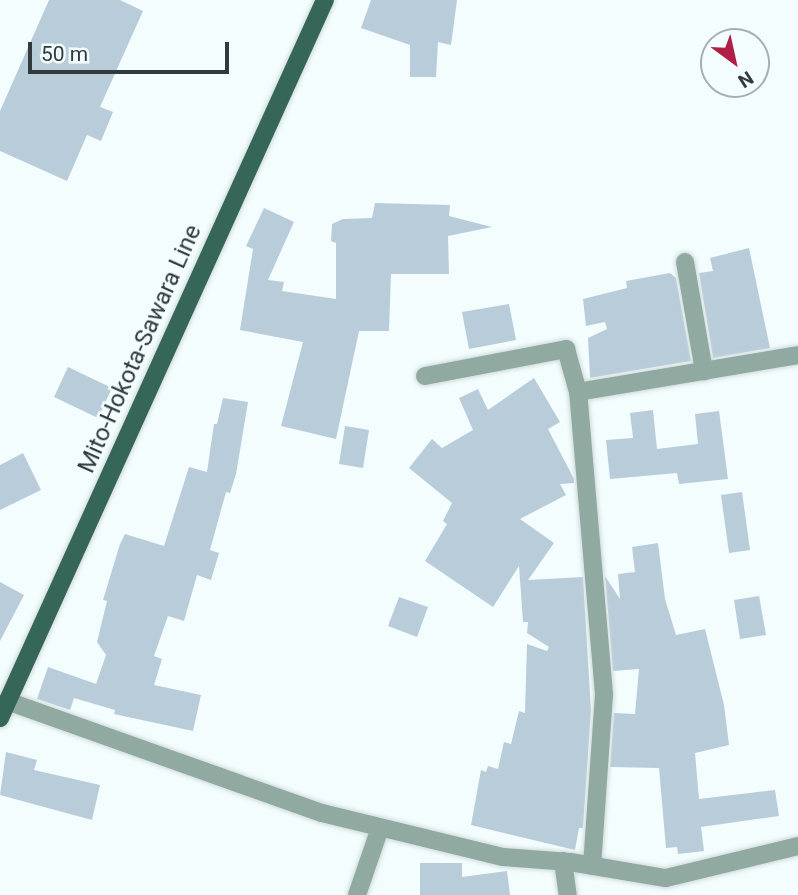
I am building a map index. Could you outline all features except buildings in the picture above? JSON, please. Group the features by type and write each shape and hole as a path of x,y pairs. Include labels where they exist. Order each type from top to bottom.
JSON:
{"main road":[{"name":"Mito-Hokota-Sawara Line","path":"4,710 326,0"}],"street":[{"path":"685,261 704,370"},
{"path":"425,376 566,349 578,392 604,694 592,866"},
{"path":"578,392 798,355"},
{"path":"4,710 380,828 503,857 563,862 666,878 798,846"},
{"path":"357,895 380,828"},
{"path":"563,862 568,895"}]}
